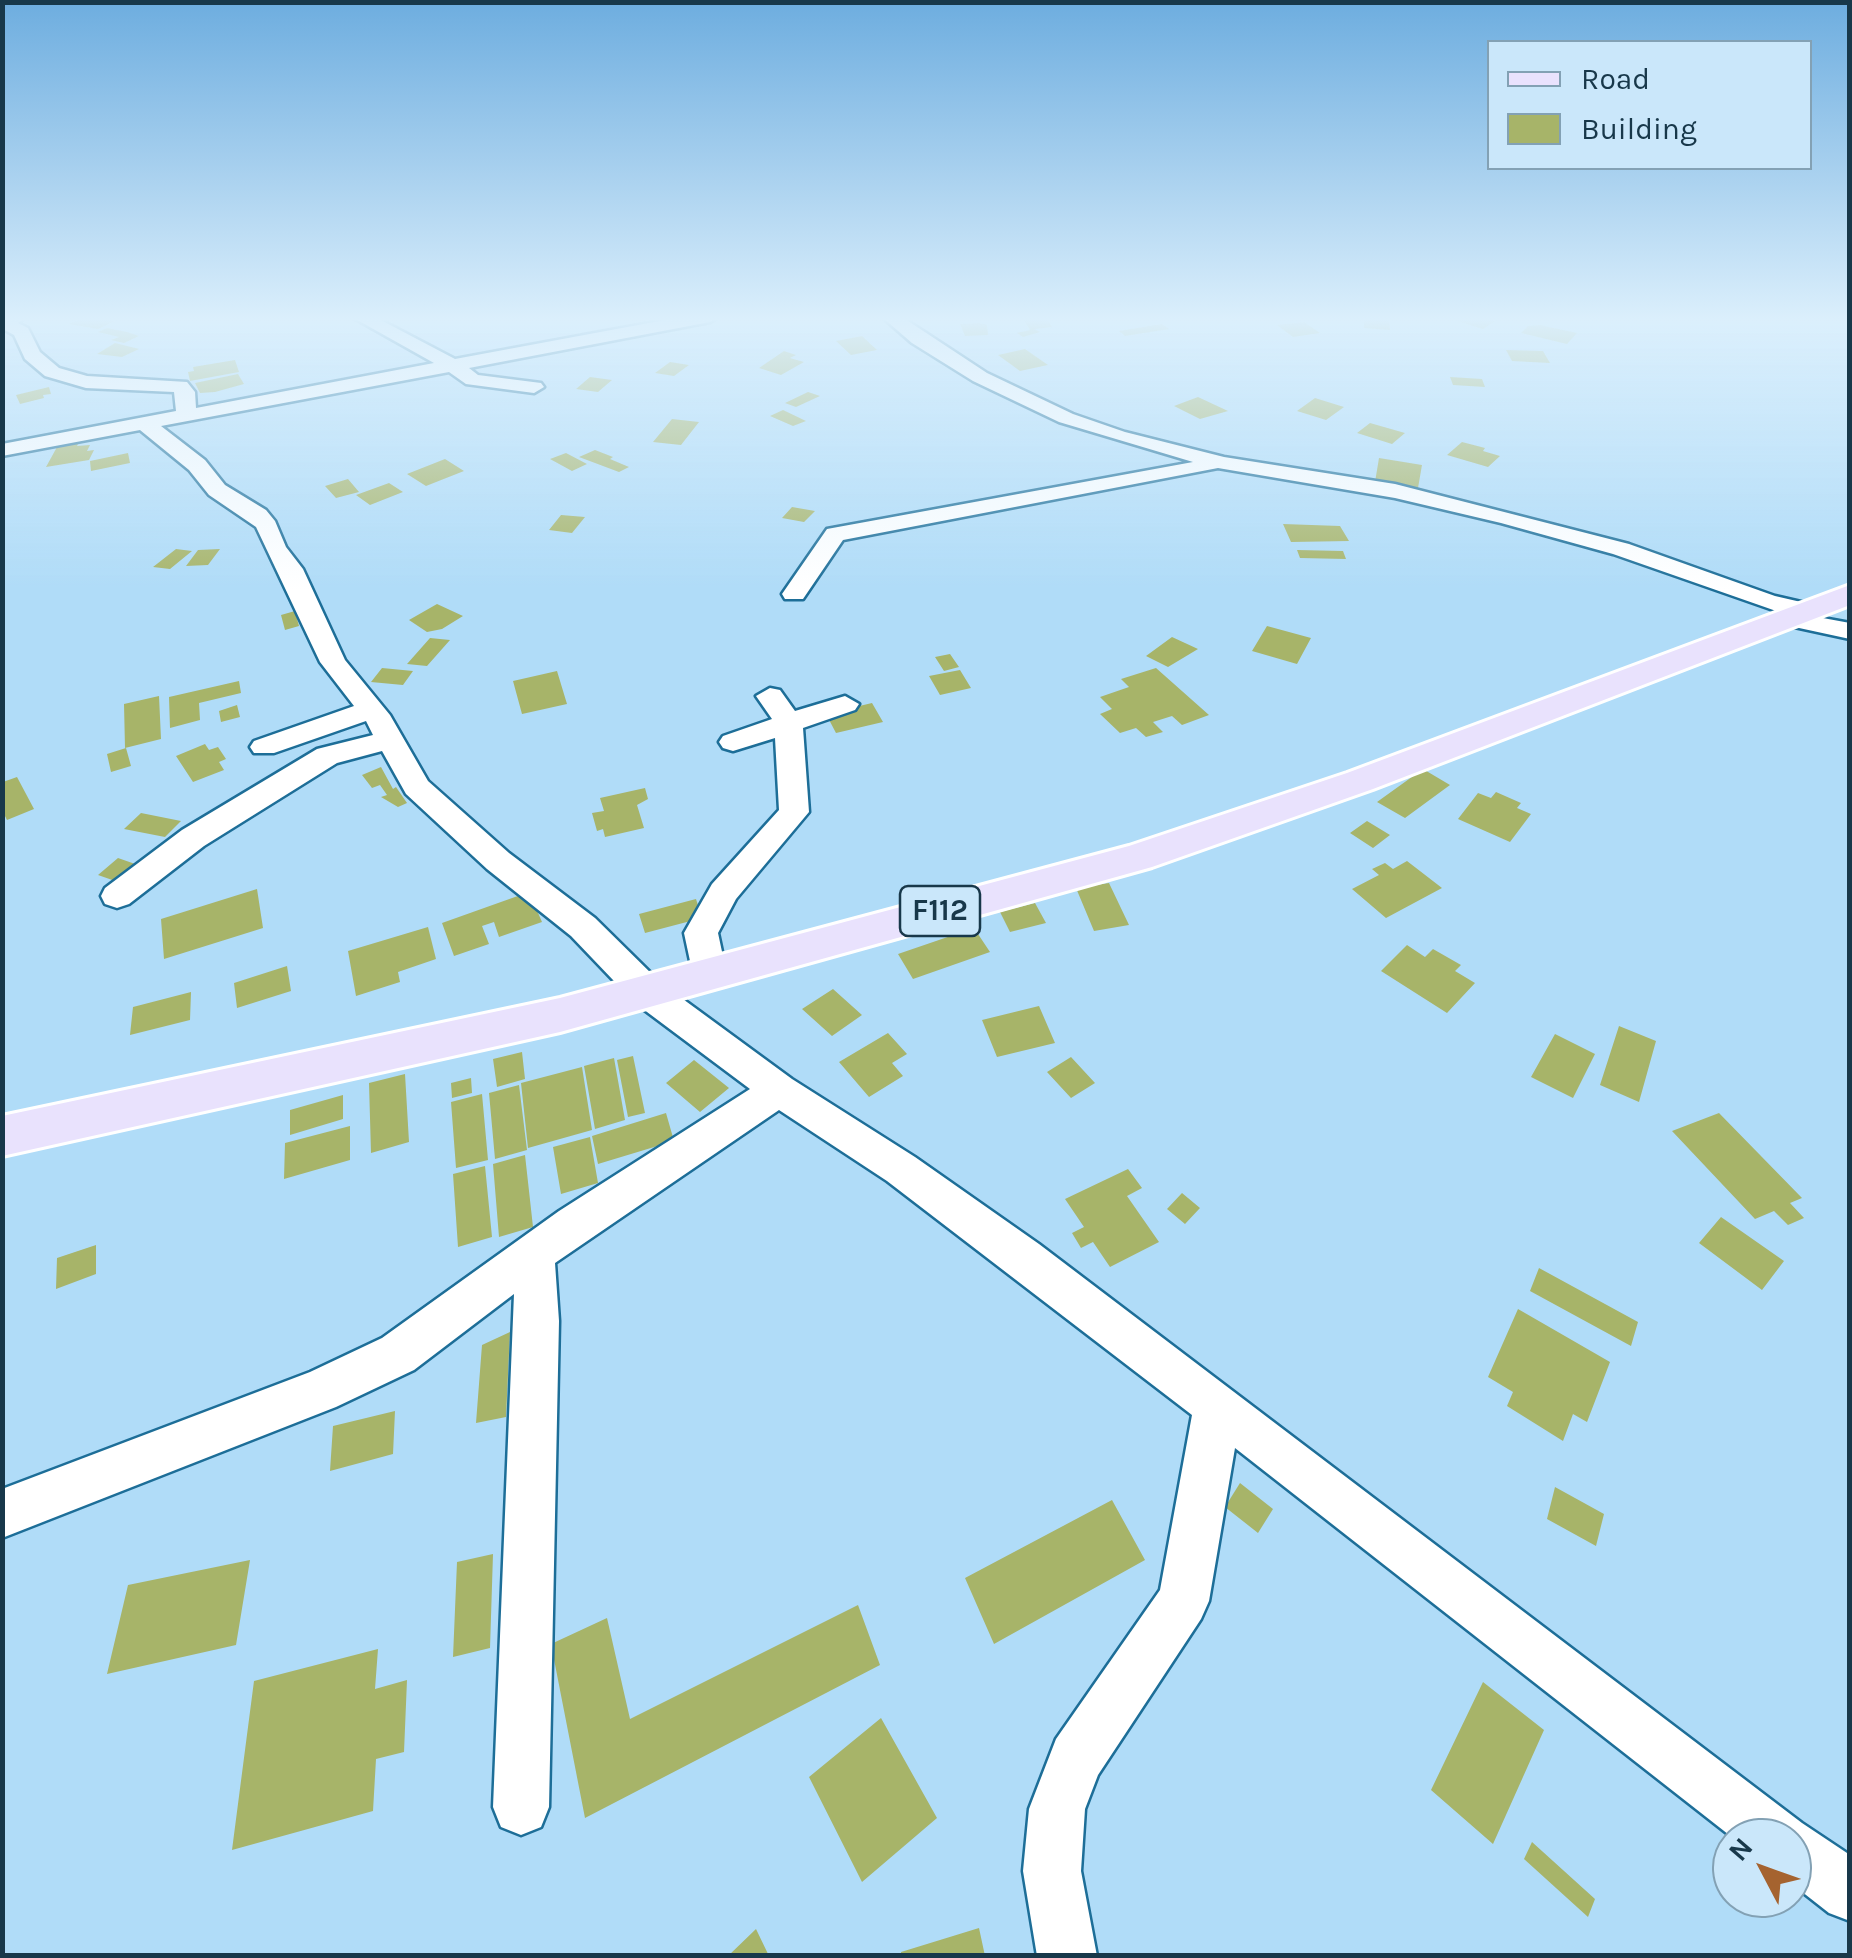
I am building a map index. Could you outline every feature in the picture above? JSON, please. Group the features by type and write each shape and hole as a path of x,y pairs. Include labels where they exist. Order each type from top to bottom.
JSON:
{"main road":[{"name":"F112","path":"2,1136 648,993 1138,857 1360,781 1850,594"}],"street":[{"path":"186,408 186,416"},
{"path":"2,450 227,408"},
{"path":"1046,408 1118,436 1222,463 1395,491 1508,517 1621,550 1850,631"},
{"path":"144,424 197,465 217,490 258,515 267,526 274,548 291,568 333,662 391,739 417,787 484,849 583,927 648,993 779,1090 901,1169 1024,1258 1752,1818"},
{"path":"794,594 834,534 1222,463"},
{"path":"733,742 779,709 845,704"},
{"path":"710,975 701,933 724,892 794,812 779,709"},
{"path":"264,747 371,710"},
{"path":"117,896 193,838 326,756 391,739"},
{"path":"2,1514 366,1372 436,1328 533,1253 779,1090"},
{"path":"521,1807 537,1321 533,1253"},
{"path":"1066,1956 1052,1871 1057,1808 1076,1758 1183,1601 1216,1408"},
{"path":"1812,1863 1850,1892"}],"building":[{"path":"1179,408 1228,411 1200,419"},
{"path":"1301,408 1342,408 1326,420 1297,411"},
{"path":"783,410 806,421 793,426 770,416"},
{"path":"672,419 699,422 681,445 653,442"},
{"path":"1370,423 1405,433 1392,444 1357,433"},
{"path":"80,440 77,446 90,445 87,451 94,450 89,460 46,467 57,447"},
{"path":"1462,442 1500,456 1488,467 1447,455"},
{"path":"595,450 629,467 619,472 579,457"},
{"path":"128,453 130,463 91,471 90,461"},
{"path":"566,453 587,464 572,471 550,459"},
{"path":"1379,458 1422,465 1418,488 1375,482"},
{"path":"445,459 464,471 426,486 407,474"},
{"path":"348,479 359,492 336,498 325,486"},
{"path":"389,483 403,492 370,505 356,495"},
{"path":"792,507 815,511 804,522 782,518"},
{"path":"561,515 585,517 572,533 549,530"},
{"path":"1283,524 1340,526 1349,541 1291,542"},
{"path":"176,549 192,551 170,569 153,567"},
{"path":"220,549 208,565 186,566 198,550"},
{"path":"1297,550 1343,551 1346,559 1300,558"},
{"path":"437,604 463,616 442,629 427,632 409,620"},
{"path":"295,611 299,626 285,630 281,615"},
{"path":"1267,626 1311,638 1297,664 1252,651"},
{"path":"1172,637 1198,649 1168,667 1146,656"},
{"path":"430,638 450,640 427,666 407,664"},
{"path":"950,654 959,667 944,671 935,657"},
{"path":"382,668 413,671 403,685 371,682"},
{"path":"1156,668 1209,715 1182,725 1172,716 1153,722 1163,732 1146,737 1136,728 1120,733 1100,714 1112,709 1100,697 1129,687 1121,679"},
{"path":"960,670 971,688 940,695 929,676"},
{"path":"557,671 567,704 522,714 513,681"},
{"path":"239,681 241,693 199,703 200,720 170,728 169,697"},
{"path":"159,696 161,739 125,748 124,704"},
{"path":"872,703 883,722 836,733 826,714"},
{"path":"237,705 240,717 221,722 219,711"},
{"path":"205,744 209,750 218,747 226,759 219,762 224,770 193,782 176,756"},
{"path":"126,748 131,766 111,772 107,754"},
{"path":"381,767 393,789 396,787 407,803 398,807 381,797 387,795 380,785 372,788 362,775"},
{"path":"1423,769 1450,785 1405,818 1377,802"},
{"path":"17,777 34,809 7,820 2,810 3,782"},
{"path":"645,788 648,799 637,805 644,828 605,837 603,829 597,831 592,813 604,811 600,798"},
{"path":"1496,792 1521,803 1517,808 1531,814 1510,842 1458,819 1478,793 1491,798"},
{"path":"141,813 181,821 165,837 124,829"},
{"path":"1367,821 1390,835 1373,848 1350,833"},
{"path":"118,858 138,865 118,882 98,875"},
{"path":"1407,861 1442,888 1386,918 1352,889 1379,875 1372,869 1385,863 1393,869"},
{"path":"1109,883 1129,925 1094,931 1076,888"},
{"path":"257,889 263,928 164,959 161,919"},
{"path":"529,892 542,922 499,937 494,922 482,926 489,944 454,956 442,923"},
{"path":"696,899 702,918 645,933 639,914"},
{"path":"1035,903 1046,923 1010,932 1000,912"},
{"path":"428,927 436,959 398,972 400,982 356,996 348,951"},
{"path":"974,928 990,952 913,979 898,954"},
{"path":"1407,945 1425,957 1433,949 1461,965 1455,971 1475,983 1447,1013 1381,971"},
{"path":"287,966 291,991 237,1008 234,983"},
{"path":"833,989 862,1015 832,1036 802,1009"},
{"path":"191,992 190,1020 130,1035 133,1007"},
{"path":"1039,1006 1055,1043 997,1057 982,1020"},
{"path":"1619,1026 1656,1041 1639,1102 1600,1085"},
{"path":"888,1033 907,1054 892,1063 903,1076 869,1097 839,1062"},
{"path":"1555,1034 1595,1054 1573,1098 1531,1077"},
{"path":"522,1052 525,1079 497,1087 493,1059"},
{"path":"633,1056 645,1113 628,1117 617,1060"},
{"path":"1071,1057 1095,1083 1071,1098 1047,1072"},
{"path":"614,1058 625,1120 595,1129 584,1066"},
{"path":"694,1060 729,1088 700,1112 666,1083"},
{"path":"582,1067 592,1130 528,1148 521,1083"},
{"path":"405,1074 409,1142 371,1153 369,1083"},
{"path":"471,1078 472,1093 452,1098 451,1083"},
{"path":"519,1085 527,1150 495,1159 489,1093"},
{"path":"482,1094 488,1160 456,1168 451,1102"},
{"path":"343,1095 343,1119 290,1135 290,1110"},
{"path":"666,1113 674,1141 598,1164 592,1136"},
{"path":"1719,1113 1802,1198 1790,1203 1804,1218 1788,1225 1774,1211 1755,1219 1672,1131"},
{"path":"350,1126 350,1160 284,1179 285,1143"},
{"path":"590,1137 598,1183 561,1194 553,1147"},
{"path":"525,1155 533,1227 499,1237 493,1164"},
{"path":"485,1166 492,1237 458,1247 453,1174"},
{"path":"1128,1169 1142,1188 1127,1196 1159,1242 1110,1267 1093,1242 1081,1248 1072,1233 1084,1227 1065,1199"},
{"path":"1182,1193 1200,1208 1185,1224 1167,1209"},
{"path":"1721,1217 1784,1261 1762,1290 1699,1243"},
{"path":"96,1245 96,1274 56,1289 57,1258"},
{"path":"1539,1268 1638,1322 1631,1346 1530,1291"},
{"path":"1518,1309 1610,1362 1587,1422 1573,1414 1563,1441 1507,1406 1513,1392 1488,1377"},
{"path":"510,1332 506,1417 476,1423 482,1345"},
{"path":"395,1411 393,1454 330,1471 333,1426"},
{"path":"1240,1483 1273,1509 1258,1533 1225,1507"},
{"path":"1555,1487 1604,1514 1596,1546 1547,1519"},
{"path":"1112,1500 1145,1560 994,1644 965,1578"},
{"path":"493,1554 490,1648 453,1657 457,1562"},
{"path":"250,1560 236,1645 107,1674 128,1585"},
{"path":"858,1605 880,1665 585,1818 551,1644 607,1618 630,1719"},
{"path":"378,1649 375,1689 407,1680 404,1752 376,1759 373,1811 232,1850 254,1681"},
{"path":"1483,1682 1544,1730 1493,1844 1431,1790"},
{"path":"881,1718 937,1818 862,1882 809,1777"},
{"path":"1532,1842 1595,1899 1588,1917 1524,1859"},
{"path":"979,1928 985,1956 901,1956 901,1952"},
{"path":"756,1929 769,1956 728,1956"}]}
